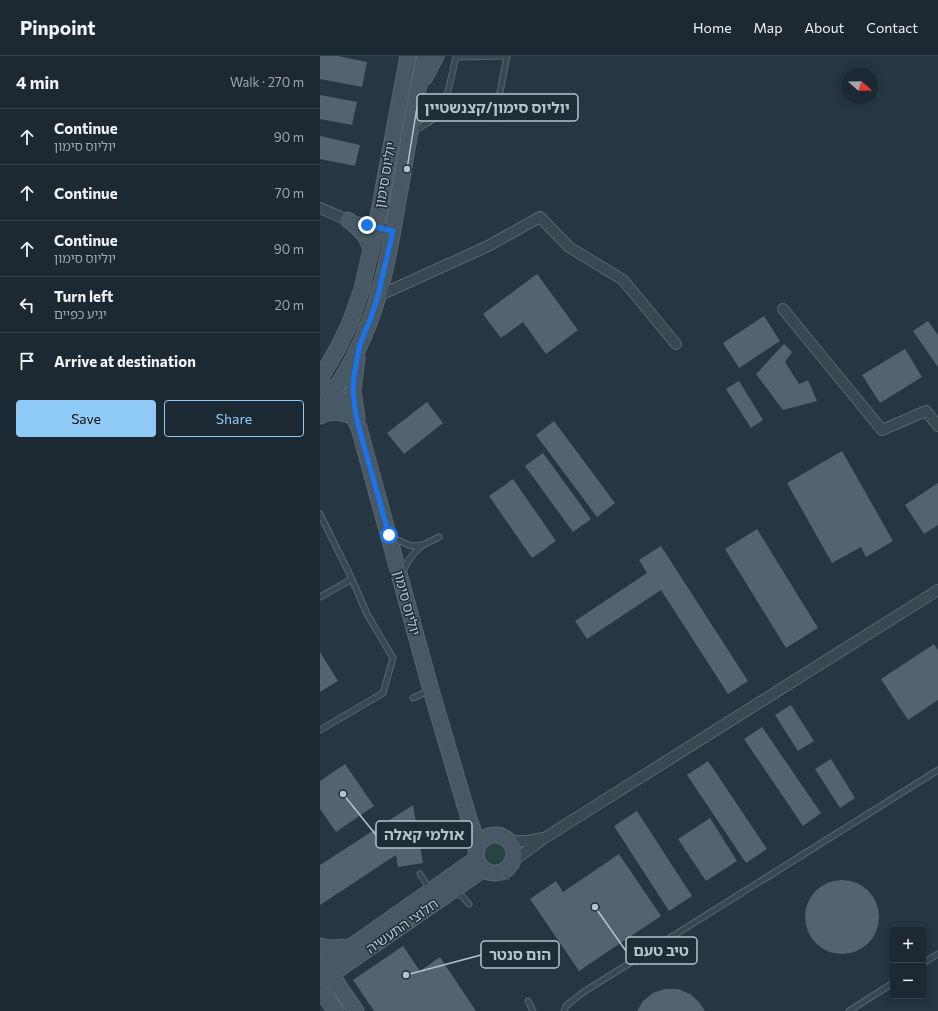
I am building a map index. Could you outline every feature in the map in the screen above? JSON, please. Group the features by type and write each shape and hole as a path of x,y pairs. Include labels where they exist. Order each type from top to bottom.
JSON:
{"street":[{"name":"יוליוס סימון","path":"320,379 338,348 350,323 362,289 376,227 408,56"},
{"name":"יוליוס סימון","path":"334,393 360,344 378,296 393,231 424,56"},
{"path":"417,92 436,56"},
{"path":"320,208 348,220 393,231"},
{"path":"378,296 488,246 540,217 569,247 623,280 676,344"},
{"path":"348,220 364,234 370,243 371,251"},
{"path":"783,309 882,430 926,411 938,426"},
{"path":"357,423 353,391 354,375 360,344"},
{"name":"יוליוס סימון","path":"320,382 347,406 357,423 431,690 480,857"},
{"path":"320,410 334,393"},
{"path":"320,416 334,412 345,414 357,423"},
{"path":"493,834 487,836 480,857 494,873 508,869 546,837 938,590"},
{"path":"469,819 478,827 493,834 505,837 510,841 514,852 508,869"},
{"path":"510,841 528,841 546,837"},
{"name":"חלוצי התעשיה","path":"359,949 431,892 480,857"},
{"name":"חלוצי התעשיה","path":"323,969 359,949 447,895 480,857"},
{"path":"320,946 330,948 359,949 346,982 347,994 352,1005"},
{"path":"323,969 352,1005"},
{"path":"320,990 336,1011"},
{"path":"320,1003 336,1011"}],"lane":[{"path":"410,134 443,113 494,118 507,56 456,57 443,113"},
{"path":"320,514 352,579 367,614 393,658 383,693 320,730"},
{"path":"389,535 395,540 411,546 423,545"},
{"path":"401,582 404,569 413,554 423,545 439,537"},
{"path":"320,597 352,579"},
{"path":"413,698 431,690"},
{"path":"564,1011 566,1006 582,993 938,770"},
{"path":"420,874 431,892"},
{"path":"447,895 452,893 458,894 462,896 469,904"},
{"path":"926,961 938,954"},
{"path":"849,1011 890,984"},
{"path":"528,1001 533,1011"}],"green space":[{"path":"495,842 503,846 507,854 503,862 495,866 487,862 483,854 487,846"}],"building":[{"path":"320,56 338,56 367,62 362,87 320,79"},
{"path":"320,95 357,102 352,125 320,119"},
{"path":"320,136 360,145 355,166 320,159"},
{"path":"537,274 578,330 546,354 523,322 501,338 483,314"},
{"path":"764,316 780,341 739,368 723,343"},
{"path":"928,321 938,335 938,367 913,331"},
{"path":"784,344 792,352 785,362 799,384 808,380 817,401 783,410 756,374"},
{"path":"905,349 922,377 880,403 862,375"},
{"path":"739,381 763,420 751,428 726,389"},
{"path":"427,402 443,423 404,454 387,433"},
{"path":"554,421 615,503 597,517 536,435"},
{"path":"842,451 893,541 866,557 861,547 832,563 787,483"},
{"path":"543,453 591,519 573,532 525,466"},
{"path":"513,479 556,541 532,558 489,496"},
{"path":"938,483 938,525 924,534 905,505"},
{"path":"757,529 818,628 786,648 725,549"},
{"path":"661,546 748,681 728,694 661,590 587,639 575,621 647,573 639,560"},
{"path":"934,644 938,650 938,700 908,720 881,679"},
{"path":"320,652 338,681 320,692"},
{"path":"791,705 814,741 798,751 775,715"},
{"path":"762,727 821,813 803,826 744,739"},
{"path":"831,759 855,798 840,808 815,769"},
{"path":"708,761 767,849 746,863 687,775"},
{"path":"345,764 374,806 336,832 320,809 320,781"},
{"path":"413,805 423,863 398,867 396,855 320,905 320,865"},
{"path":"637,811 692,896 669,911 614,826"},
{"path":"710,818 737,861 706,881 678,839"},
{"path":"619,854 661,916 579,971 530,899 556,881 563,892"},
{"path":"835,880 849,880 863,886 873,896 879,910 879,924 873,938 863,948 849,954 835,954 821,948 811,938 805,924 805,910 811,896 821,886"},
{"path":"403,946 420,971 440,957 476,1011 374,1011 353,980"},
{"path":"665,989 678,989 690,994 699,1002 705,1011 637,1011 643,1001 653,993"}],"place":[{"name":"יוליוס סימון/קצנשטיין","path":"407,169"},
{"name":"אולמי קאלה","path":"343,794"},
{"name":"טיב טעם","path":"595,907"},
{"name":"הום סנטר","path":"406,975"}],"route":[{"path":"367,225 393,231 378,296 360,344 356,360 353,391 359,428 389,535"}]}
